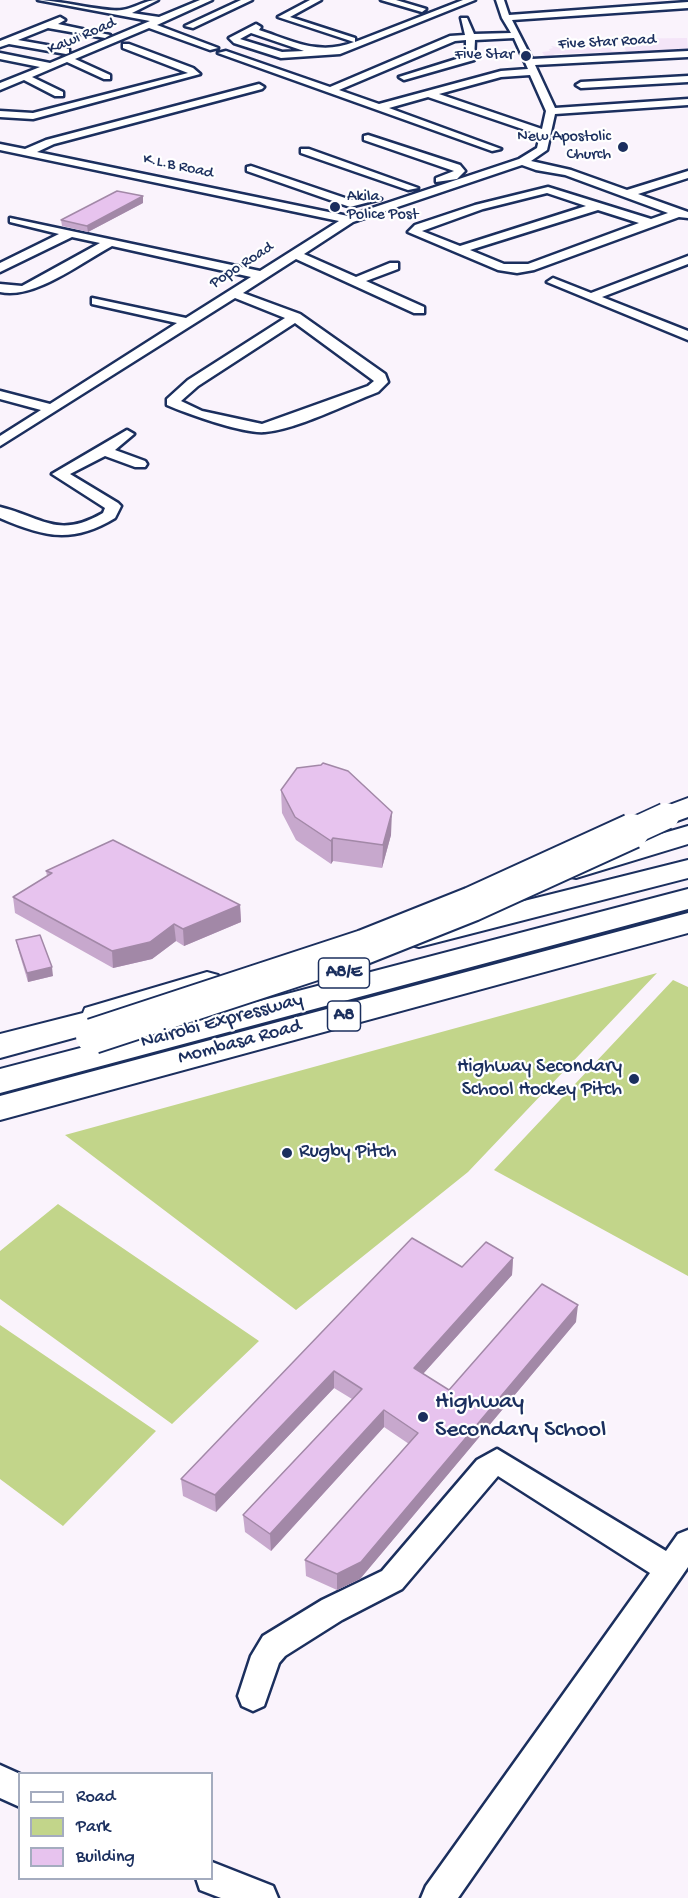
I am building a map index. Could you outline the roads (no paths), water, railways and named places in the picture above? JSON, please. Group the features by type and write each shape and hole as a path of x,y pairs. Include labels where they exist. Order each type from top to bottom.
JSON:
{"highway":[{"path":"45,1034 138,1002 268,966 681,819"},
{"path":"93,1036 364,947 681,819"},
{"path":"0,1046 688,869"},
{"name":"Nairobi Expressway","path":"0,1061 688,882"},
{"name":"Nairobi Expressway","path":"0,1081 688,899"},
{"name":"Mombasa Road","path":"0,1107 688,923"}],"street":[{"path":"42,0 160,21"},
{"path":"66,4 76,0"},
{"path":"121,14 154,0"},
{"name":"Kawi Road","path":"0,87 51,66 67,55 149,26 208,0"},
{"path":"190,26 248,0"},
{"path":"316,0 282,17 352,40"},
{"path":"385,0 422,9"},
{"path":"321,53 254,31 255,27 234,38 276,55 321,53 348,49 471,0"},
{"path":"500,0 506,18 517,35 551,111 544,147 560,170"},
{"path":"611,0 624,8"},
{"path":"506,18 570,9 688,5"},
{"path":"190,8 217,13"},
{"path":"4,42 60,20"},
{"path":"404,77 471,58 470,36 464,20"},
{"path":"47,24 105,35"},
{"path":"149,26 213,48"},
{"path":"329,91 446,40 470,36 517,35"},
{"path":"4,42 67,55 107,77"},
{"path":"0,114 27,117 195,74 190,70 126,46"},
{"path":"223,53 496,149"},
{"name":"Five Star Road","path":"380,107 530,67 688,54"},
{"path":"0,56 51,66"},
{"path":"251,63 264,59"},
{"path":"25,77 59,94"},
{"path":"581,84 688,79"},
{"path":"660,80 686,102"},
{"path":"27,152 50,142 259,87"},
{"path":"429,94 547,134"},
{"path":"116,96 158,113"},
{"path":"551,111 686,102"},
{"path":"251,169 355,205 453,177 460,171 456,167 368,138"},
{"name":"K.L.B Road","path":"0,147 350,220"},
{"name":"Popo Road","path":"0,442 350,220 526,160 544,147"},
{"path":"305,151 412,188"},
{"path":"526,160 683,214"},
{"path":"483,174 522,170 560,170"},
{"path":"626,194 688,174"},
{"path":"651,222 559,191 540,190 419,227 414,232 502,267 524,269 651,222 683,214"},
{"path":"292,208 327,196"},
{"path":"459,250 601,205"},
{"path":"14,220 260,275"},
{"path":"0,268 70,233"},
{"path":"0,288 13,291 29,287 110,242"},
{"path":"294,254 419,310"},
{"path":"591,297 688,260"},
{"path":"356,281 393,266"},
{"path":"554,282 688,336"},
{"path":"232,293 296,317 380,377 380,385 278,425 262,428 221,420 172,404 173,399 193,383 296,317"},
{"path":"96,300 188,322"},
{"path":"0,395 53,409"},
{"path":"0,512 62,533 77,532 102,520 110,515 113,506 59,474 104,451 127,434"},
{"path":"104,451 140,464"},
{"path":"253,1696 266,1656 274,1646 332,1610 392,1580 487,1468 497,1461 669,1569"},
{"path":"438,1898 688,1543"},
{"path":"0,1780 18,1790"},
{"path":"213,1878 261,1898"}],"place":[{"name":"Five Star","path":"526,56"},
{"name":"New Apostolic Church","path":"623,147"},
{"name":"Akila Police Post","path":"335,207"},
{"name":"Highway Secondary School Hockey Pitch","path":"634,1079"},
{"name":"Rugby Pitch","path":"287,1153"},
{"name":"Highway Secondary School","path":"423,1417"}]}
